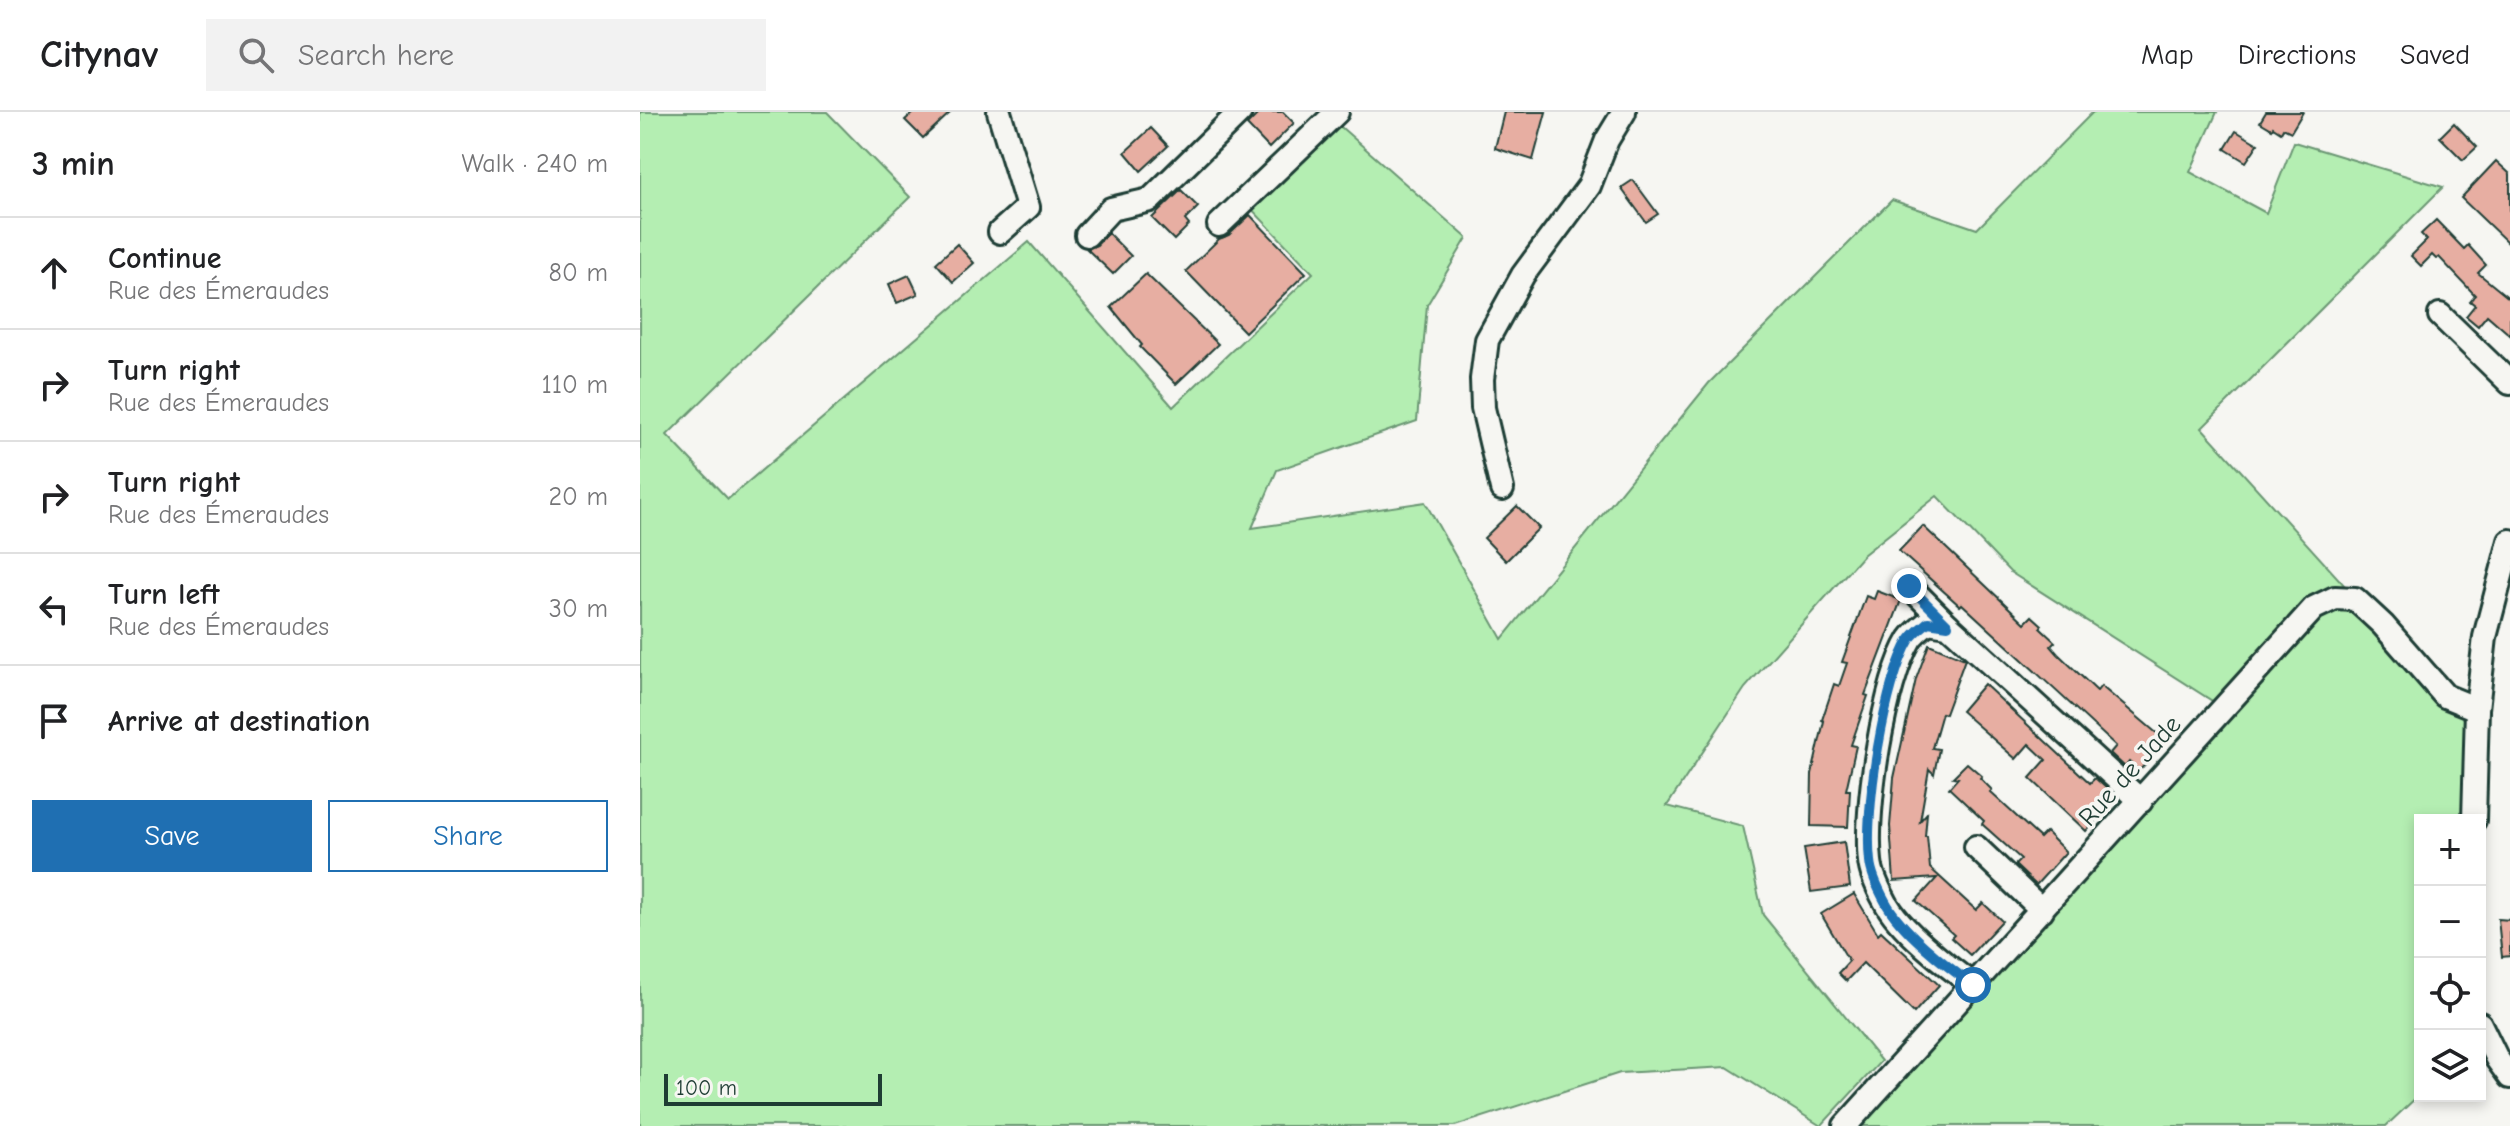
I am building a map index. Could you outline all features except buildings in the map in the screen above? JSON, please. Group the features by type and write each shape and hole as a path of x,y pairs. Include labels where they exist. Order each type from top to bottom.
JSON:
{"street":[{"path":"999,112 1028,207 1000,232"},
{"path":"1087,235 1111,209 1150,200 1240,112"},
{"path":"1219,225 1337,112"},
{"path":"1502,489 1483,408 1482,379 1487,340 1523,275 1589,186 1607,140 1624,112"},
{"path":"2440,315 2510,383"},
{"path":"2474,814 2477,709 2485,637 2510,541"},
{"path":"1909,586 2141,801"},
{"name":"Rue de Jade","path":"1845,1126 2314,608 2335,598 2355,599 2383,625 2445,696 2477,709"},
{"path":"1948,625 1928,622 1911,638 1895,676 1880,735 1871,802 1870,863 1885,903 1909,931 1973,985"},
{"path":"1976,847 2042,910"},
{"path":"2483,1030 2510,1077"}],"green space":[{"path":"640,112 827,112 910,197 667,435 728,499 1029,242 1173,407 1313,273 1244,201 1333,120 1467,238 1427,305 1417,421 1277,470 1252,528 1425,502 1502,639 1709,383 1892,200 1977,229 2093,112 2217,112 2190,172 2266,213 2294,142 2443,187 2202,428 2469,723 2462,814 2414,814 2414,1100 2386,1126 1855,1126 2231,713 2010,572 1937,496 1863,555 1745,688 1667,806 1743,826 1763,915 1881,1061 1821,1126 1727,1067 1620,1073 1455,1126 640,1126"}],"route":[{"path":"1909,586 1948,625 1928,622 1911,638 1895,676 1880,735 1869,815 1870,863 1885,903 1909,931 1973,985"}]}
